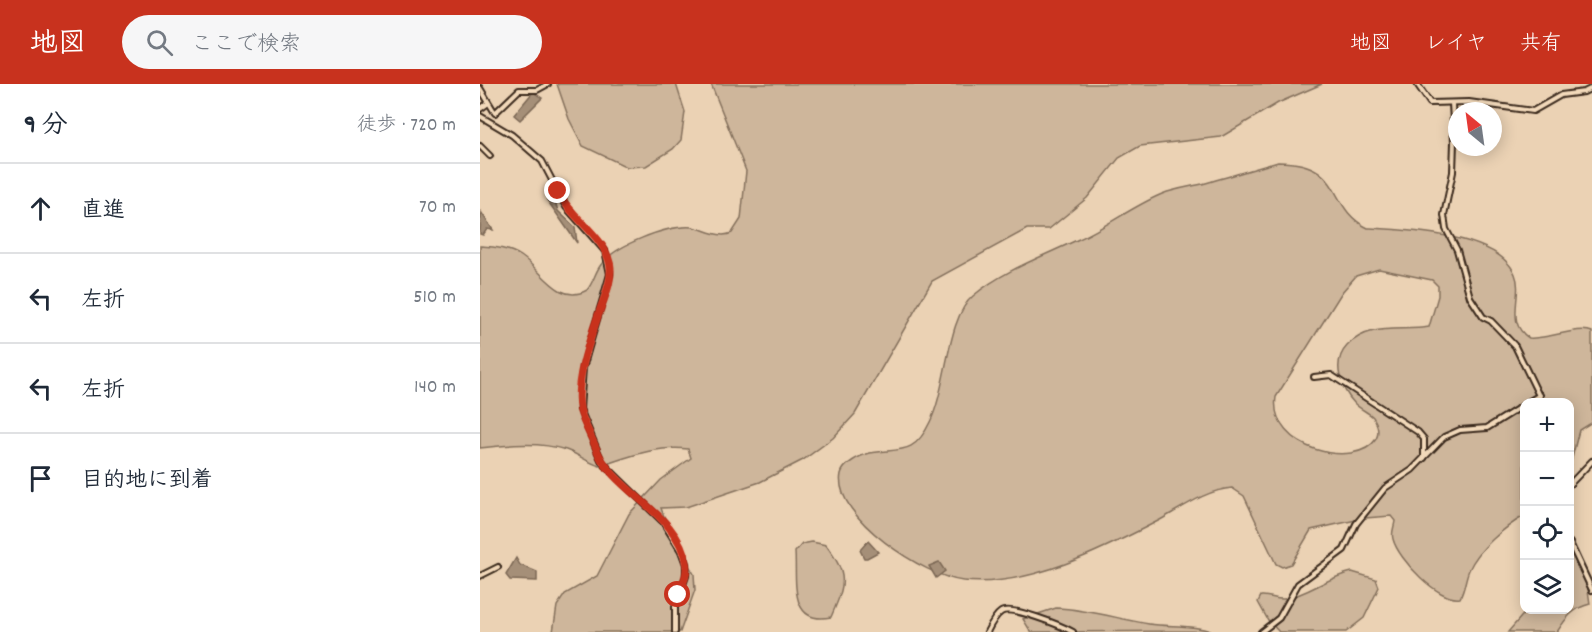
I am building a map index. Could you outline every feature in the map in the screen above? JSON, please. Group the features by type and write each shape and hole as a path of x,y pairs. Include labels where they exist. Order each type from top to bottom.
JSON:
{"street":[{"path":"480,88 487,104 495,113 519,90 537,90 548,84"},
{"path":"1417,84 1430,103 1448,104"},
{"path":"1502,107 1533,111 1561,95 1584,92 1592,88"},
{"path":"480,109 487,104"},
{"path":"480,116 512,135 542,160 567,207 601,244 610,264 608,287 583,368 580,410 602,462 663,522 681,551 686,564 686,576 675,607 675,632"},
{"path":"480,146 490,156"},
{"path":"1454,156 1453,172 1444,215 1446,229 1457,250 1470,297 1483,317 1491,321 1515,346 1541,398"},
{"path":"1314,377 1331,375 1418,432 1424,439 1424,459"},
{"path":"1535,398 1540,395"},
{"path":"1261,632 1279,618 1298,584 1344,550 1356,524 1385,488 1403,478 1444,437 1454,431 1487,428 1520,408"},
{"path":"1574,479 1592,461"},
{"path":"1574,553 1592,590"},
{"path":"480,576 498,567"},
{"path":"987,632 999,614 1007,610 1039,618 1073,632"}],"shaded area":[{"path":"557,84 676,84 685,112 681,140 673,149 646,166 627,167 583,146 569,119"},
{"path":"711,84 1322,84 1278,103 1221,137 1140,146 1119,158 1087,198 1049,229 1027,229 932,281 855,414 833,438 803,460 760,482 686,507 661,508 670,534 694,574 695,590 680,632 553,632 557,606 565,594 597,576 629,514 661,480 691,458 688,449 677,448 643,453 600,466 566,450 545,445 523,444 480,448 480,246 512,251 529,262 559,290 577,294 587,290 598,269 607,258 642,238 682,227 692,227 722,235 732,233 741,219 746,171"},
{"path":"533,92 542,98 520,120 514,115"},
{"path":"1278,162 1300,164 1315,169 1325,177 1345,209 1368,228 1405,230 1471,242 1490,250 1505,261 1515,274 1517,282 1516,316 1518,324 1529,338 1579,330 1592,332 1592,422 1579,430 1574,450 1574,398 1520,398 1520,519 1501,532 1479,554 1469,570 1460,598 1441,593 1411,568 1396,547 1392,533 1395,521 1391,516 1365,518 1311,530 1291,564 1282,567 1276,564 1244,496 1232,488 1204,496 1115,543 1065,564 1039,572 988,582 963,581 927,569 906,557 866,526 851,508 842,491 842,470 853,460 866,454 898,450 912,445 924,433 936,408 952,336 964,306 973,296 1011,271 1090,234 1141,204 1177,189","holes":["1379,269 1432,280 1438,286 1438,296 1429,327 1375,331 1356,338 1342,353 1339,368 1342,384 1355,404 1373,417 1378,428 1376,439 1366,448 1351,453 1334,453 1316,450 1299,442 1286,430 1277,415 1276,397 1342,292 1356,276"]},
{"path":"554,198 558,211 575,227 577,243 547,200"},
{"path":"481,212 493,230 487,229 483,235 480,234"},
{"path":"868,541 878,552 864,558 860,550"},
{"path":"812,542 826,545 841,572 840,596 831,617 817,618 808,614 801,608 798,598 795,552 802,544"},
{"path":"1574,554 1585,569 1590,604 1574,611"},
{"path":"516,558 520,565 537,572 537,581 510,580 506,575"},
{"path":"939,562 945,571 936,578 929,566"},
{"path":"1352,572 1376,579 1379,587 1364,618 1346,632 1279,632 1268,620 1258,602 1261,596 1281,599 1293,597"},
{"path":"1056,608 1091,612 1149,624 1196,627 1210,631 1031,632 1023,619"},
{"path":"1524,614 1570,614 1557,632 1508,632"}],"route":[{"path":"558,191 567,207 601,244 610,264 608,287 588,345 583,368 580,410 602,462 671,530 686,564 686,576 678,595"}]}
